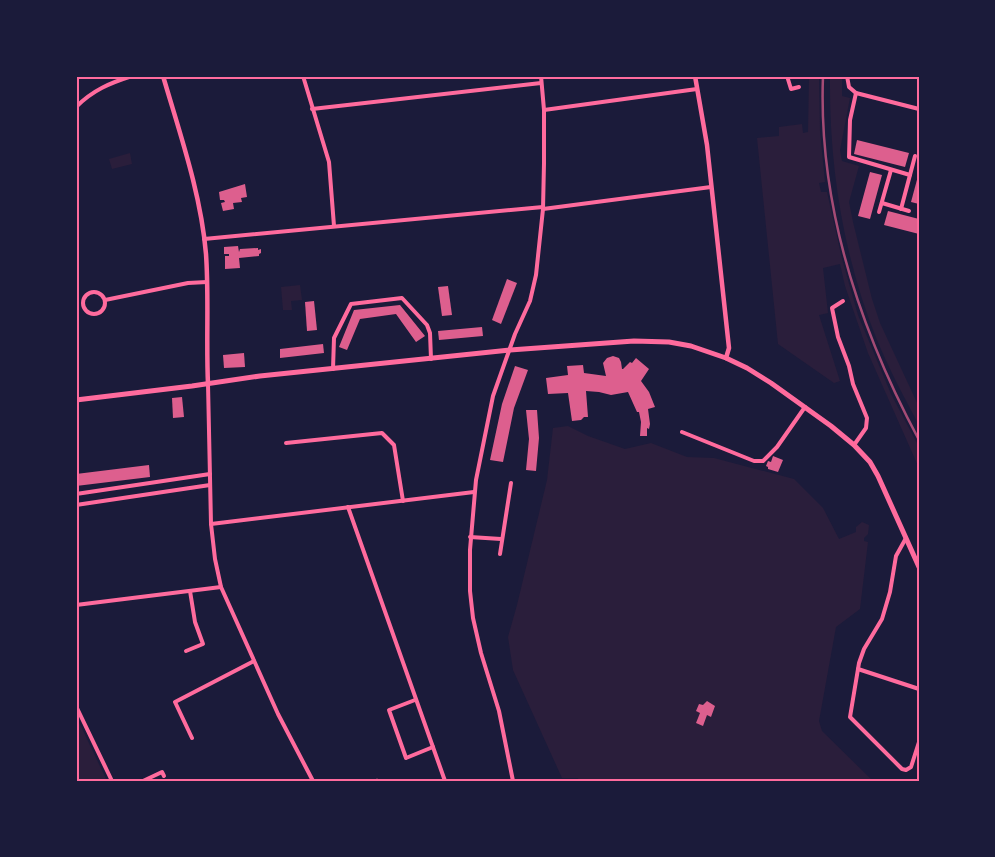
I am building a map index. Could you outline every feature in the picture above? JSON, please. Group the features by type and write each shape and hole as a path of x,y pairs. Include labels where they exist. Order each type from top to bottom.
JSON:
{"main road":[{"path":"76,400 260,376 510,350 605,342 651,341 691,346 726,358 771,382 854,444 870,462 878,476 919,566"}],"street":[{"path":"76,107 86,97 100,88 132,76"},
{"path":"164,76 198,202 204,239 207,282 211,524 215,559 221,587 278,714 313,781"},
{"path":"303,76 329,162 334,226"},
{"path":"512,781 499,711 481,653 473,618 470,591 470,536 474,492 494,396 535,284 543,208 544,110 541,76"},
{"path":"695,76 707,145 728,348 726,358"},
{"path":"787,76 791,89 799,87"},
{"path":"847,76 849,87 856,93 919,109"},
{"path":"312,109 542,84"},
{"path":"544,110 698,89"},
{"path":"856,93 850,120 848,157 910,175"},
{"path":"901,208 916,156"},
{"path":"879,212 891,170"},
{"path":"204,239 543,208 711,187"},
{"path":"882,203 909,211"},
{"path":"105,300 188,283 207,282"},
{"path":"92,292 100,293 105,300 104,308 97,314 88,312 83,305 85,297 92,292"},
{"path":"333,369 334,338 351,304 402,298 427,325 430,333 431,359"},
{"path":"843,301 832,308 835,323 853,384 868,418 866,428 854,444"},
{"path":"76,306 83,305"},
{"path":"682,432 754,461 763,461 777,447 806,407"},
{"path":"286,443 382,433 394,445 403,501"},
{"path":"76,494 210,474"},
{"path":"500,554 511,483"},
{"path":"76,505 210,485"},
{"path":"211,524 474,492"},
{"path":"348,507 445,781"},
{"path":"470,536 501,539"},
{"path":"906,538 896,556 886,607 864,649 858,669 850,717 902,769 906,770 911,767 919,742"},
{"path":"76,605 221,587"},
{"path":"186,651 204,644 195,622 190,590"},
{"path":"192,738 175,702 254,661"},
{"path":"858,669 919,689"},
{"path":"416,700 389,710 406,758 433,747"},
{"path":"76,706 112,781"},
{"path":"146,780 162,772 165,778"}],"shaded area":[{"path":"809,76 819,76 820,131 825,182 819,183 821,192 827,192 842,259 858,315 891,394 919,447 919,468 868,353 845,286 840,264 823,268 828,313 819,315 840,381 834,383 778,344 757,138 779,136 779,127 802,124 803,133 808,132"},
{"path":"830,76 842,76 842,96 850,98 840,150 842,161 859,166 849,202 872,299 880,323 919,407 919,425 877,340 855,276 840,210 835,177 830,110"},
{"path":"130,153 132,164 112,169 109,159"},
{"path":"300,285 302,300 291,301 292,310 283,310 281,287"},
{"path":"568,426 588,436 625,449 651,443 687,457 714,458 794,479 823,508 839,539 856,532 856,527 862,522 869,525 868,534 864,538 864,541 868,542 860,609 836,627 819,721 822,731 873,781 579,781 578,778 562,778 513,670 508,637 547,480 553,428"},
{"path":"76,716 107,781 76,781"}],"building":[{"path":"857,140 909,153 905,167 854,154"},
{"path":"870,172 882,175 870,219 858,216"},
{"path":"919,176 919,204 911,202"},
{"path":"245,184 247,197 241,198 242,202 233,203 234,209 223,211 221,203 225,202 220,200 219,192"},
{"path":"888,211 919,219 919,234 884,225"},
{"path":"238,246 239,252 240,249 258,248 258,250 261,249 261,253 259,256 239,258 240,268 225,269 225,256 229,256 229,254 224,254 224,247"},
{"path":"507,279 517,283 501,324 492,320"},
{"path":"448,286 452,315 442,316 438,287"},
{"path":"314,301 317,330 307,331 305,302"},
{"path":"400,305 425,336 416,342 396,314 360,319 347,350 339,347 354,310"},
{"path":"482,327 483,336 439,340 438,331"},
{"path":"323,344 324,353 280,358 280,349"},
{"path":"244,353 245,367 224,368 223,355"},
{"path":"613,356 619,358 622,369 636,358 649,369 641,381 649,392 655,407 648,409 650,424 649,429 647,428 647,436 640,436 641,422 639,412 637,412 628,392 611,395 586,391 588,417 572,421 568,393 548,394 546,378 568,375 567,366 583,365 584,373 606,376 603,363 607,358"},
{"path":"515,366 528,370 514,408 503,462 490,460 502,404"},
{"path":"182,397 184,417 173,418 172,398"},
{"path":"526,410 537,410 539,438 536,471 526,470 529,439"},
{"path":"773,456 783,460 778,472 768,469 766,466 768,461 771,462"},
{"path":"149,465 150,477 76,486 76,474"},
{"path":"707,701 715,706 711,717 707,715 703,726 696,723 700,713 696,711 699,704 703,705"}],"railway":[{"path":"823,76 823,124 827,172 835,219 847,265 861,310 878,354 897,398 919,440"}]}
